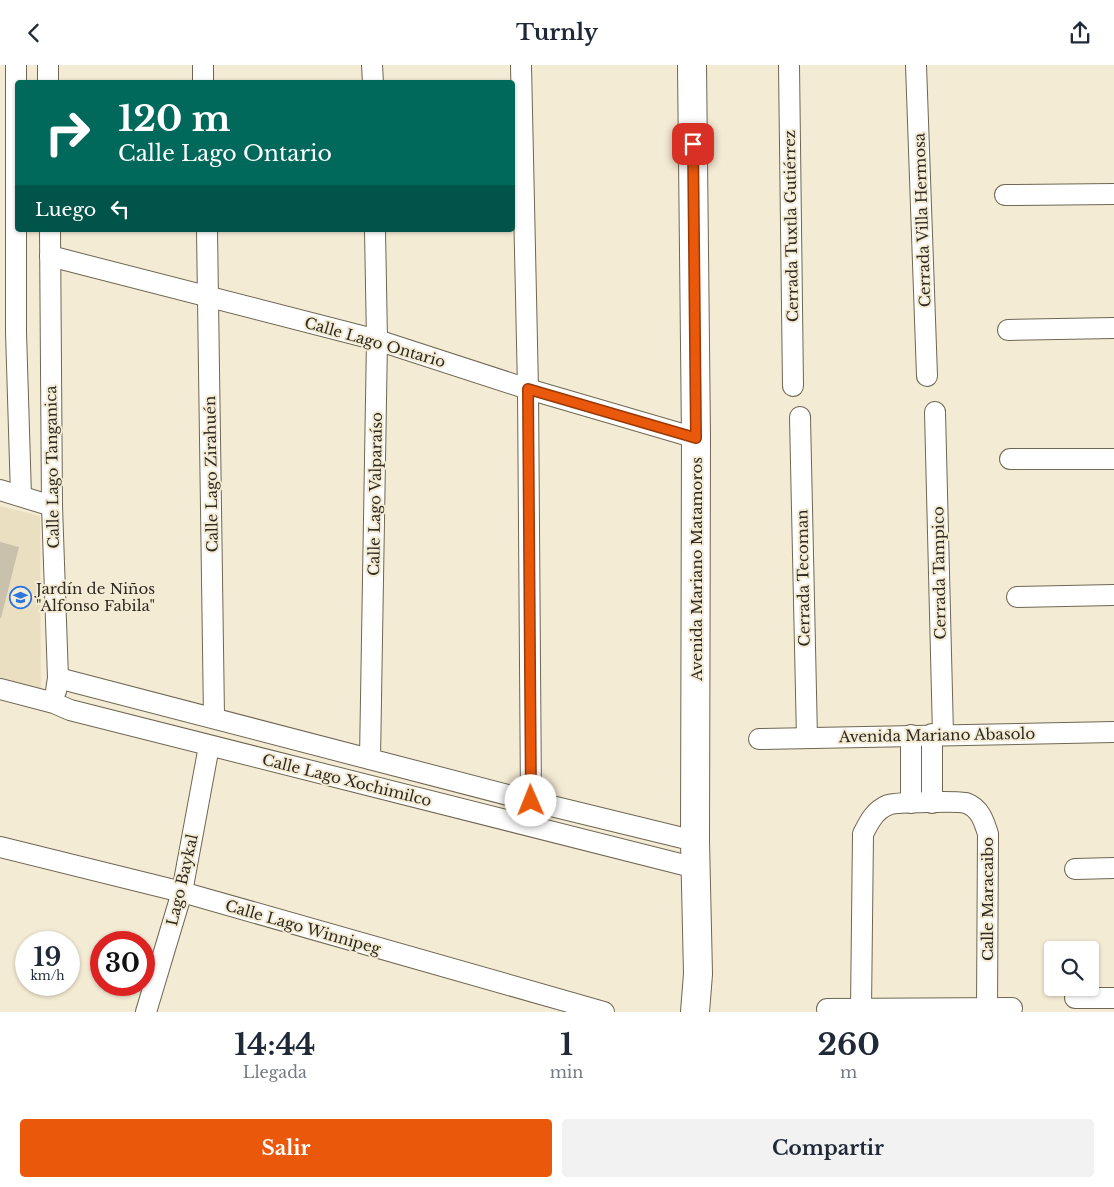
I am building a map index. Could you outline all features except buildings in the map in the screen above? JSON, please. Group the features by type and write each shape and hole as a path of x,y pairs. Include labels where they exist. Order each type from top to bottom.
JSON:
{"street":[{"name":"Calle Lago Tanganica","path":"16,65 16,80"},
{"path":"48,65 48,80"},
{"path":"203,65 203,80"},
{"path":"372,65 373,80"},
{"path":"522,65 528,389 531,801"},
{"name":"Avenida Mariano Matamoros","path":"692,65 696,438 696,855 698,974 695,1012"},
{"name":"Cerrada Tuxtla Gutiérrez","path":"789,65 793,386"},
{"name":"Cerrada Villa Hermosa","path":"916,65 927,376"},
{"name":"Calle Lago Tanganica","path":"15,131 7,161 8,330 21,497"},
{"path":"1005,195 1114,193"},
{"name":"Calle Lago Tanganica","path":"50,232 52,506 58,678 54,703"},
{"name":"Calle Lago Zirahuén","path":"207,232 214,717"},
{"name":"Calle Lago Valparaíso","path":"370,759 377,340 375,232"},
{"name":"Calle Lago Ontario","path":"50,256 208,295 377,340 528,389 696,438"},
{"path":"1008,330 1114,328"},
{"name":"Cerrada Tampico","path":"935,413 938,734"},
{"name":"Cerrada Tecoman","path":"800,417 807,739"},
{"path":"1010,459 1114,459"},
{"path":"0,490 52,506"},
{"path":"1017,597 1114,595"},
{"name":"Calle Lago Xochimilco","path":"58,678 214,717 531,801 696,855"},
{"name":"Calle Lago Xochimilco","path":"0,689 54,703 70,710 209,746 696,855"},
{"name":"Avenida Mariano Abasolo","path":"759,739 1114,732"},
{"path":"932,803 938,734"},
{"path":"911,735 911,803"},
{"name":"Lago Baykal","path":"146,1012 182,892 209,746"},
{"name":"Calle Maracaibo","path":"861,1009 863,834 873,815 888,804 911,803 966,803 982,815 988,833 987,1008"},
{"name":"Calle Lago Winnipeg","path":"0,847 182,892 604,1012"},
{"path":"1075,869 1114,868"},
{"path":"1075,998 1114,998"},
{"path":"827,1009 1012,1008"}],"shaded area":[{"name":"Jardín de Niños \"Alfonso Fabila\"","path":"0,506 40,516 41,690 0,679"}],"place":[{"name":"Jardín de Niños \"Alfonso Fabila\"","path":"20,597"}],"route":[{"path":"531,801 528,389 696,438 693,144"}]}
